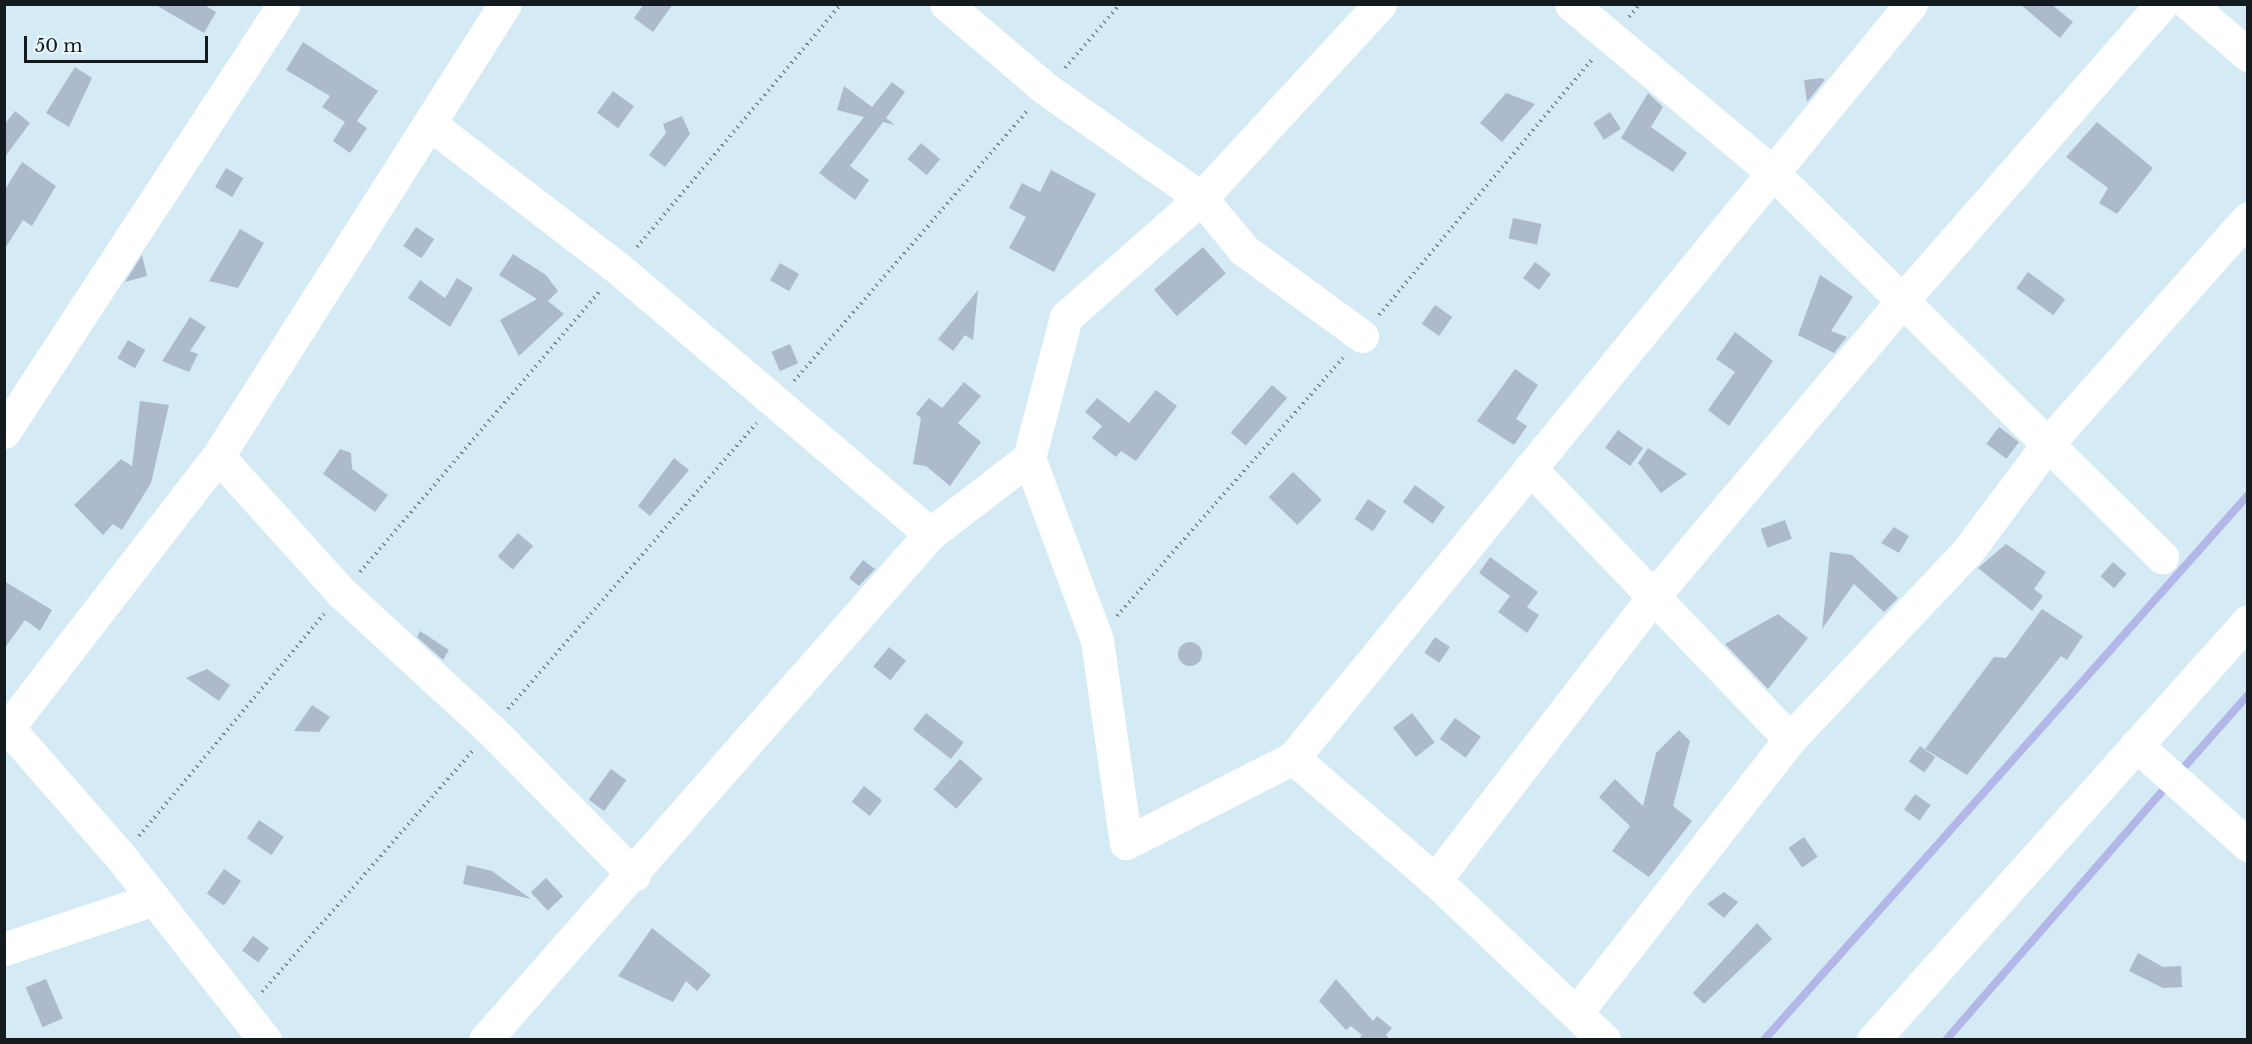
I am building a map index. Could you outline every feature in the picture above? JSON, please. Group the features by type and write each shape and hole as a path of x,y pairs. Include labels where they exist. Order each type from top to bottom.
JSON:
{"street":[{"path":"4,432 284,4"},
{"path":"265,1040 121,857 7,728 218,456 505,4"},
{"path":"946,4 1046,89 1201,198 1244,250 1362,336"},
{"path":"1380,4 1201,198 1066,317 1029,458 1097,640 1126,843 1293,758 1911,4"},
{"path":"1570,4 1773,173 1900,303 2050,441 2162,557"},
{"path":"1435,880 1652,598 1900,303 2162,4"},
{"path":"2189,4 2247,55"},
{"path":"430,124 619,269 777,400 930,534"},
{"path":"1576,1013 1790,739 1967,552 2050,441 2247,218"},
{"path":"218,456 342,593 490,729 634,875"},
{"path":"485,1040 634,875 930,534 1029,458"},
{"path":"1530,468 1652,598 1790,739"},
{"path":"1873,1040 2247,621"},
{"path":"2136,745 2247,845"},
{"path":"1293,758 1435,880 1604,1040"},
{"path":"4,949 154,899"}],"path":[{"path":"121,857 841,4"},
{"path":"244,1013 1120,4"}],"building":[{"path":"154,4 203,4 216,12 204,33"},
{"path":"644,4 673,4 653,32 634,18"},
{"path":"2020,4 2051,4 2073,22 2060,38"},
{"path":"303,42 378,91 357,121 367,128 350,153 333,141 345,122 322,107 330,96 286,70"},
{"path":"75,67 92,78 69,127 46,113"},
{"path":"1823,78 1824,81 1807,102 1804,80"},
{"path":"892,82 905,92 886,118 895,125 883,122 850,166 869,180 855,200 819,173 864,117 837,110 844,86 872,107"},
{"path":"613,91 634,106 618,128 597,113"},
{"path":"1506,93 1535,104 1502,142 1480,123"},
{"path":"1648,93 1663,107 1651,127 1687,153 1673,172 1621,138"},
{"path":"15,111 30,123 4,158 4,125"},
{"path":"1610,112 1621,129 1604,140 1593,123"},
{"path":"682,116 690,134 665,167 649,155 666,133 663,124"},
{"path":"2097,122 2153,168 2117,214 2099,203 2108,188 2066,157"},
{"path":"921,143 940,159 927,175 908,159"},
{"path":"22,162 56,186 32,226 23,220 4,250 4,191"},
{"path":"226,168 243,178 232,197 215,187"},
{"path":"1051,170 1096,194 1054,272 1009,248 1026,217 1009,208 1022,183 1040,192"},
{"path":"1513,218 1541,224 1537,245 1509,239"},
{"path":"416,227 434,239 421,258 403,246"},
{"path":"240,229 264,243 238,288 209,281"},
{"path":"1203,247 1226,273 1177,316 1154,290"},
{"path":"513,254 546,275 558,291 548,301 564,314 519,356 500,320 537,299 499,275"},
{"path":"142,255 147,276 125,282"},
{"path":"1535,262 1551,274 1539,290 1523,278"},
{"path":"780,263 799,274 789,291 770,280"},
{"path":"2028,272 2065,299 2053,315 2016,288"},
{"path":"1820,275 1853,297 1831,331 1847,337 1834,353 1798,335"},
{"path":"457,278 473,288 450,327 408,298 420,280 445,298"},
{"path":"978,290 973,340 965,335 953,351 938,339"},
{"path":"1435,305 1452,317 1439,336 1422,324"},
{"path":"190,317 206,327 190,351 198,354 189,372 162,361"},
{"path":"1735,332 1773,361 1729,426 1708,410 1735,372 1716,359"},
{"path":"128,340 145,350 135,368 118,358"},
{"path":"790,344 798,363 780,371 772,352"},
{"path":"1515,369 1538,385 1516,419 1527,426 1514,445 1477,421"},
{"path":"964,382 981,396 958,423 981,442 950,486 926,466 913,464 921,418 916,414 929,398 942,408"},
{"path":"1272,385 1287,398 1246,446 1231,433"},
{"path":"1156,390 1177,406 1136,461 1121,451 1116,457 1092,438 1102,426 1085,412 1097,398 1129,423"},
{"path":"140,401 169,405 151,483 122,530 113,524 103,535 74,505 121,459 132,466"},
{"path":"1999,427 2019,442 2006,459 1986,444"},
{"path":"1618,430 1643,448 1630,466 1605,448"},
{"path":"1648,448 1687,474 1661,493 1638,463"},
{"path":"340,449 351,453 352,469 388,495 375,512 323,474"},
{"path":"674,458 689,470 650,516 638,506"},
{"path":"1293,472 1322,500 1297,525 1269,497"},
{"path":"1415,485 1445,507 1433,524 1403,502"},
{"path":"1368,499 1386,511 1373,531 1355,519"},
{"path":"1785,520 1792,539 1767,548 1761,529"},
{"path":"1894,527 1909,536 1899,553 1881,543"},
{"path":"518,533 533,546 513,570 498,556"},
{"path":"2006,544 2046,572 2034,589 2043,596 2032,611 1978,568"},
{"path":"1830,552 1852,555 1898,598 1884,612 1854,584 1822,629"},
{"path":"1490,557 1538,592 1527,607 1539,615 1527,633 1498,612 1510,596 1479,573"},
{"path":"863,560 875,569 859,586 849,578"},
{"path":"2113,562 2127,574 2114,588 2101,576"},
{"path":"4,581 52,610 40,631 25,620 4,649"},
{"path":"2042,609 2083,636 2067,660 2061,656 1967,775 1925,749 1994,657 2006,658"},
{"path":"1778,614 1808,638 1768,689 1725,644"},
{"path":"420,631 449,650 443,660 417,637"},
{"path":"1435,637 1450,647 1439,663 1424,653"},
{"path":"1190,642 1198,646 1202,654 1198,662 1190,666 1182,662 1178,654 1182,646"},
{"path":"889,647 906,661 890,680 873,666"},
{"path":"207,669 230,685 219,701 186,678"},
{"path":"312,705 330,717 319,732 294,731"},
{"path":"926,713 964,743 951,759 913,730"},
{"path":"1412,713 1435,742 1416,757 1393,728"},
{"path":"1455,718 1481,737 1466,758 1440,739"},
{"path":"1679,730 1690,741 1673,806 1692,821 1649,877 1612,851 1630,826 1599,797 1615,779 1643,806 1656,753"},
{"path":"1920,746 1935,757 1924,773 1909,761"},
{"path":"960,759 983,779 956,809 934,789"},
{"path":"611,769 626,780 604,811 589,800"},
{"path":"864,786 882,800 870,816 852,802"},
{"path":"1915,794 1931,805 1920,820 1904,810"},
{"path":"259,820 284,837 272,855 247,838"},
{"path":"1804,837 1818,857 1802,868 1788,848"},
{"path":"467,865 492,871 531,899 463,884"},
{"path":"224,869 241,881 224,906 207,894"},
{"path":"546,878 563,896 548,911 531,892"},
{"path":"1724,892 1738,902 1724,918 1707,904"},
{"path":"1757,923 1772,939 1704,1004 1693,993"},
{"path":"652,928 711,975 697,991 686,981 673,1002 618,976"},
{"path":"253,936 269,948 258,962 242,950"},
{"path":"2138,953 2163,967 2181,966 2182,987 2163,988 2129,971"},
{"path":"46,979 63,1019 43,1027 26,988"},
{"path":"1336,979 1373,1021 1377,1016 1392,1028 1386,1035 1390,1040 1358,1040 1362,1035 1351,1026 1346,1030 1319,1001"}],"waterway":[{"path":"1764,1040 2248,495"},
{"path":"2178,774 2248,695"},
{"path":"1946,1040 2168,785"}]}
